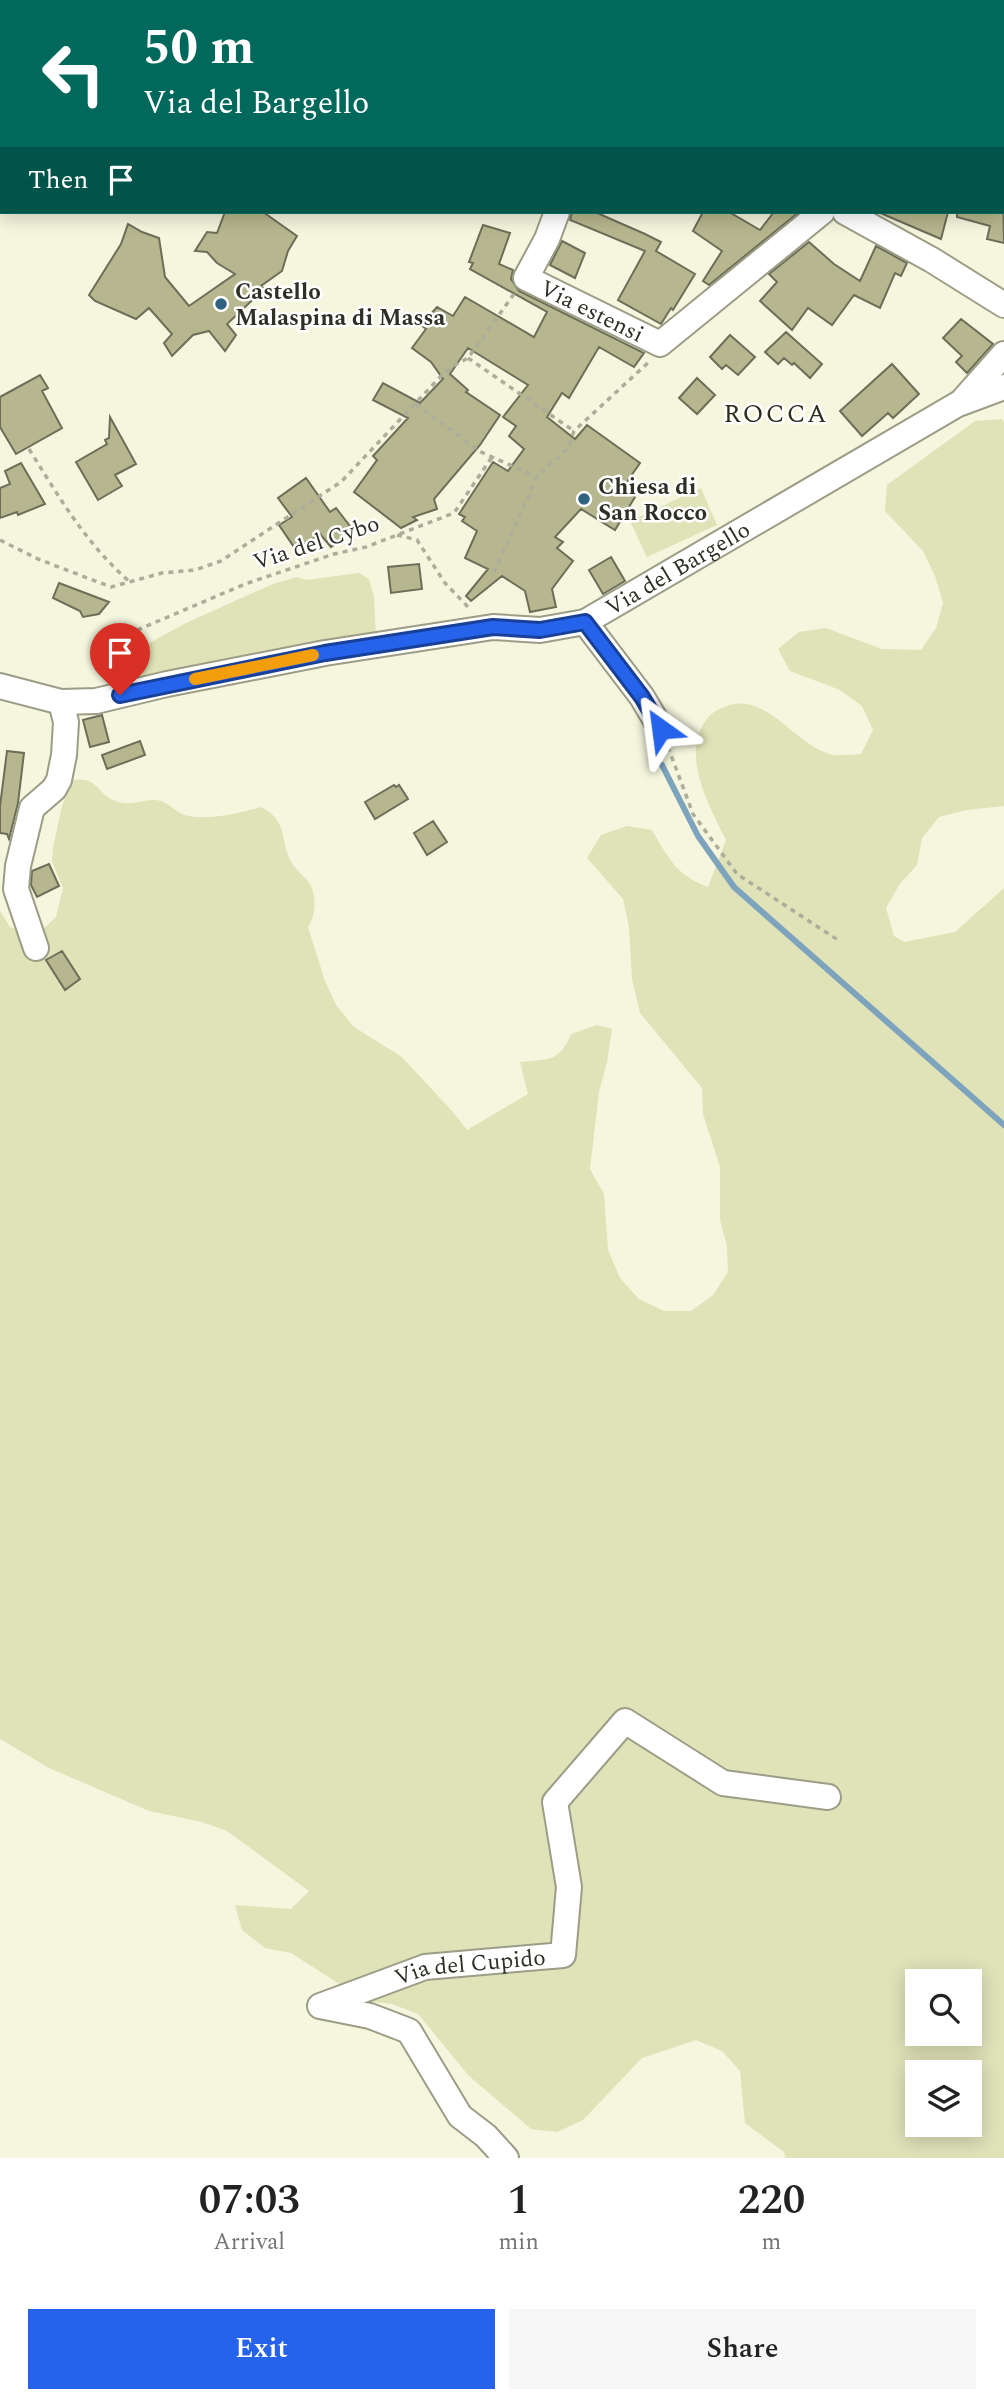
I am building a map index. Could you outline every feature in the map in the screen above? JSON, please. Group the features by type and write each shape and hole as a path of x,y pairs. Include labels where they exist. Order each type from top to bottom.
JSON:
{"street":[{"path":"526,278 547,240 556,214"},
{"path":"660,344 820,214"},
{"path":"849,214 932,260 1004,305"},
{"name":"Via estensi","path":"526,278 660,344"},
{"path":"958,404 1004,354"},
{"path":"958,404 1004,387"},
{"name":"Via del Bargello","path":"0,687 61,702 96,701 325,653 493,627 540,630 585,622 958,404"},
{"path":"585,622 642,697 661,729"},
{"path":"36,948 16,889 18,866 32,807 54,789 59,780 66,722 61,702"},
{"name":"Via del Cupido","path":"506,2158 486,2136 460,2116 409,2031 370,2016 320,2006 425,1967 563,1955 569,1887 555,1802 625,1721 723,1783 828,1797"}],"path":[{"path":"0,540 38,559 111,587 221,561 341,482 443,374 468,358 526,278"},
{"path":"494,572 537,477 568,448 574,431 655,356 660,344"},
{"path":"468,358 574,431"},
{"path":"416,404 481,453 537,477"},
{"path":"29,449 74,521 102,557 130,582"},
{"name":"Via del Cybo","path":"128,635 245,584 334,554 366,547 454,513 492,457"},
{"path":"397,535 417,540 445,583 472,612 493,627"},
{"path":"661,729 693,814 737,874 838,940"}],"green space":[{"path":"1002,419 1004,422 1004,806 966,810 939,817 922,838 917,865 899,885 886,908 894,936 904,942 955,932 1004,888 1004,2158 786,2158 784,2152 745,2123 740,2071 722,2051 696,2040 642,2058 583,2120 557,2132 531,2129 469,2076 418,2014 392,2004 366,2001 291,1953 265,1948 242,1930 235,1905 291,1909 309,1891 227,1831 202,1822 149,1811 49,1768 0,1739 0,911 10,927 36,936 56,917 63,888 52,862 53,847 62,806 72,780 88,781 118,802 160,801 188,816 220,816 261,807 280,825 292,863 312,889 314,912 308,927 325,981 336,1005 354,1027 402,1057 467,1130 528,1094 520,1062 557,1055 571,1034 597,1025 612,1029 599,1092 590,1169 604,1194 608,1250 620,1278 639,1299 664,1311 691,1311 713,1295 728,1272 727,1246 720,1220 720,1167 703,1114 702,1088 640,1013 632,979 629,927 623,899 587,858 601,835 627,826 652,830 674,865 688,877 708,887 726,840 706,799 697,768 696,753 703,725 719,709 742,704 756,706 820,751 834,755 861,754 873,730 862,706 840,690 790,671 778,649 799,632 826,628 882,649 921,650 936,628 943,603 935,576 923,551 885,511 887,485 975,421"},
{"path":"701,488 717,525 647,557 630,521"},
{"path":"359,573 369,579 374,597 376,635 148,678 141,676 132,662 132,656 138,649 188,622 273,584 297,577 306,580"}],"building":[{"name":"Castello Malaspina di Massa","path":"224,214 266,214 297,236 288,251 282,271 261,286 264,289 227,324 236,335 225,351 209,331 193,335 172,356 164,343 172,334 149,308 136,319 95,301 89,295 121,244 128,224 159,238 165,277 189,306 235,274 217,263 207,252 195,251 207,232 217,233"},
{"path":"572,214 600,214 661,242 656,251 695,274 661,324 618,300 645,251 570,220"},
{"path":"702,214 732,214 760,230 772,214 797,214 709,285 703,281 722,251 693,231"},
{"path":"883,214 947,214 941,239"},
{"path":"957,214 1003,214 1004,243 987,239 990,226 957,217"},
{"path":"483,225 510,233 499,264 513,270 511,279 519,291 644,353 634,367 599,347 569,398 562,393 547,417 575,439 587,425 640,463 622,489 635,497 615,530 581,509 555,537 563,542 557,548 573,561 552,589 556,607 530,612 525,591 502,576 471,601 466,596 488,569 465,558 477,531 462,521 465,517 459,514 493,462 508,471 524,449 509,436 516,426 503,417 528,385 468,348 450,374 468,390 466,392 500,415 480,445 434,499 437,509 413,517 417,520 401,528 354,492 377,460 373,456 408,418 373,400 383,383 420,403 443,379 431,362 412,348 426,329 421,325 437,307 453,316 465,297 534,337 547,312 470,269 473,263 469,262"},
{"path":"562,241 585,253 575,278 550,265"},
{"path":"809,242 834,264 860,281 876,246 907,263 901,276 895,273 880,308 854,295 832,325 808,308 792,330 760,301 777,282 769,274"},
{"path":"961,319 993,344 967,373 956,362 962,356 943,338"},
{"path":"786,332 822,364 810,378 794,363 792,365 784,358 778,364 765,352"},
{"path":"730,335 755,357 738,375 726,365 722,369 710,357"},
{"path":"892,364 919,394 893,418 888,413 862,436 840,411"},
{"path":"40,375 48,388 42,391 62,428 16,454 0,427 0,397"},
{"path":"697,378 715,395 697,414 679,398"},
{"path":"110,417 136,464 115,475 122,486 98,500 76,462 107,444 105,440 109,438"},
{"path":"21,463 45,504 18,515 17,512 0,518 0,488 10,484 5,471"},
{"path":"306,478 330,512 336,508 353,530 331,547 320,534 296,550 279,525 292,517 278,498"},
{"path":"611,557 625,581 603,594 589,570"},
{"path":"419,564 422,589 391,593 388,567"},
{"path":"59,583 109,602 99,614 83,617 80,611 53,598"},
{"path":"102,715 109,742 90,747 83,720"},
{"path":"140,741 145,755 107,769 102,755"},
{"path":"7,751 24,753 18,803 9,839 7,834 0,833 0,806"},
{"path":"394,785 399,785 408,799 375,819 365,802"},
{"path":"433,821 447,842 427,855 414,833"},
{"path":"49,864 59,886 37,897 31,885 32,871"},
{"path":"62,951 80,979 65,990 46,960"}],"waterway":[{"path":"662,765 698,836 734,887 1004,1125"}],"slow traffic":[{"path":"195,679 313,655"}],"place":[{"name":"Castello Malaspina di Massa","path":"221,304"},
{"name":"Chiesa di San Rocco","path":"584,499"}],"district":[{"name":"ROCCA","path":"776,413"}],"route":[{"path":"120,695 325,653 493,627 540,630 585,622 642,697 661,729"}]}
